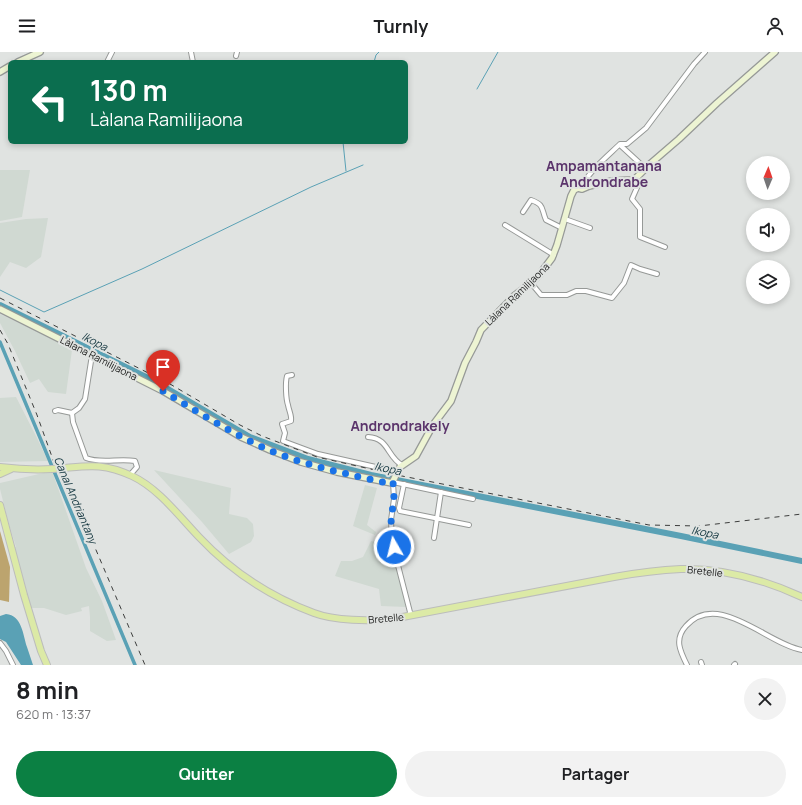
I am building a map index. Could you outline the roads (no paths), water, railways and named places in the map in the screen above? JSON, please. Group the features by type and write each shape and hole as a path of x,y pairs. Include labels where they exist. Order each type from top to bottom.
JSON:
{"main road":[{"name":"Bretelle","path":"0,467 48,469 95,466 111,468 130,475 143,482 157,494 213,551 238,573 253,584 314,614 352,620 381,620 411,616 649,571 682,569 715,571 750,578 779,587 802,597"},
{"path":"0,474 13,468"},
{"path":"0,505 45,665"},
{"path":"0,516 27,614 45,665"}],"street":[{"path":"22,60 40,52"},
{"path":"582,189 582,184 596,167 620,144 627,144 646,128 694,64 705,52"},
{"path":"665,247 640,237 640,209 632,199 639,183 636,178 775,52"},
{"path":"620,144 646,168"},
{"name":"Làlana Ramilijaona","path":"0,309 163,391 241,437 301,462 387,483 395,478 402,465 416,456 430,430 451,401 465,363 481,330 514,296 531,283 545,269 554,255 572,193 576,189 582,189 608,181 631,180 636,178"},
{"path":"523,212 531,200 536,202 541,205 546,220 562,228"},
{"path":"565,219 590,228"},
{"path":"505,225 554,255"},
{"path":"531,283 541,295 567,295 576,291 586,291 612,298 624,283 631,265 640,270 657,274"},
{"path":"55,411 58,410 72,413 79,408 84,399 92,355"},
{"path":"292,375 287,376 286,382 288,404 292,418 291,421 282,424 285,432 283,441 318,454 395,478 404,484 474,499"},
{"path":"72,413 73,422 86,458 135,461 136,467 130,475"},
{"path":"368,437 375,437 384,444 396,462 402,465"},
{"path":"395,478 391,520 392,542 411,616"},
{"path":"404,484 400,511 469,525"},
{"path":"434,538 441,492"},
{"path":"687,665 679,646 679,636 690,621 698,616 712,613 747,624 778,642 794,649 802,650"},
{"path":"0,643 13,665"}],"water":[{"path":"6,614 11,615 19,622 33,665 21,665 6,642 0,639 0,616"}],"waterway":[{"path":"375,60 379,52"},
{"path":"477,89 498,52"},
{"path":"343,144 346,171"},
{"path":"0,290 44,312 142,269 311,187 363,165"},
{"name":"Ikopa","path":"0,305 156,382 250,437 308,459 371,475 802,561"},
{"name":"Canal Andriantany","path":"0,342 135,665"}],"railway":[{"path":"0,298 170,384 240,425 262,436 317,457 397,475 649,525 699,526 802,514"},
{"path":"0,330 8,344 37,415 56,468 76,503 145,665"}],"district":[{"name":"Ampamantanana Androndrabe","path":"604,174"},
{"name":"Androndrakely","path":"400,425"}]}
